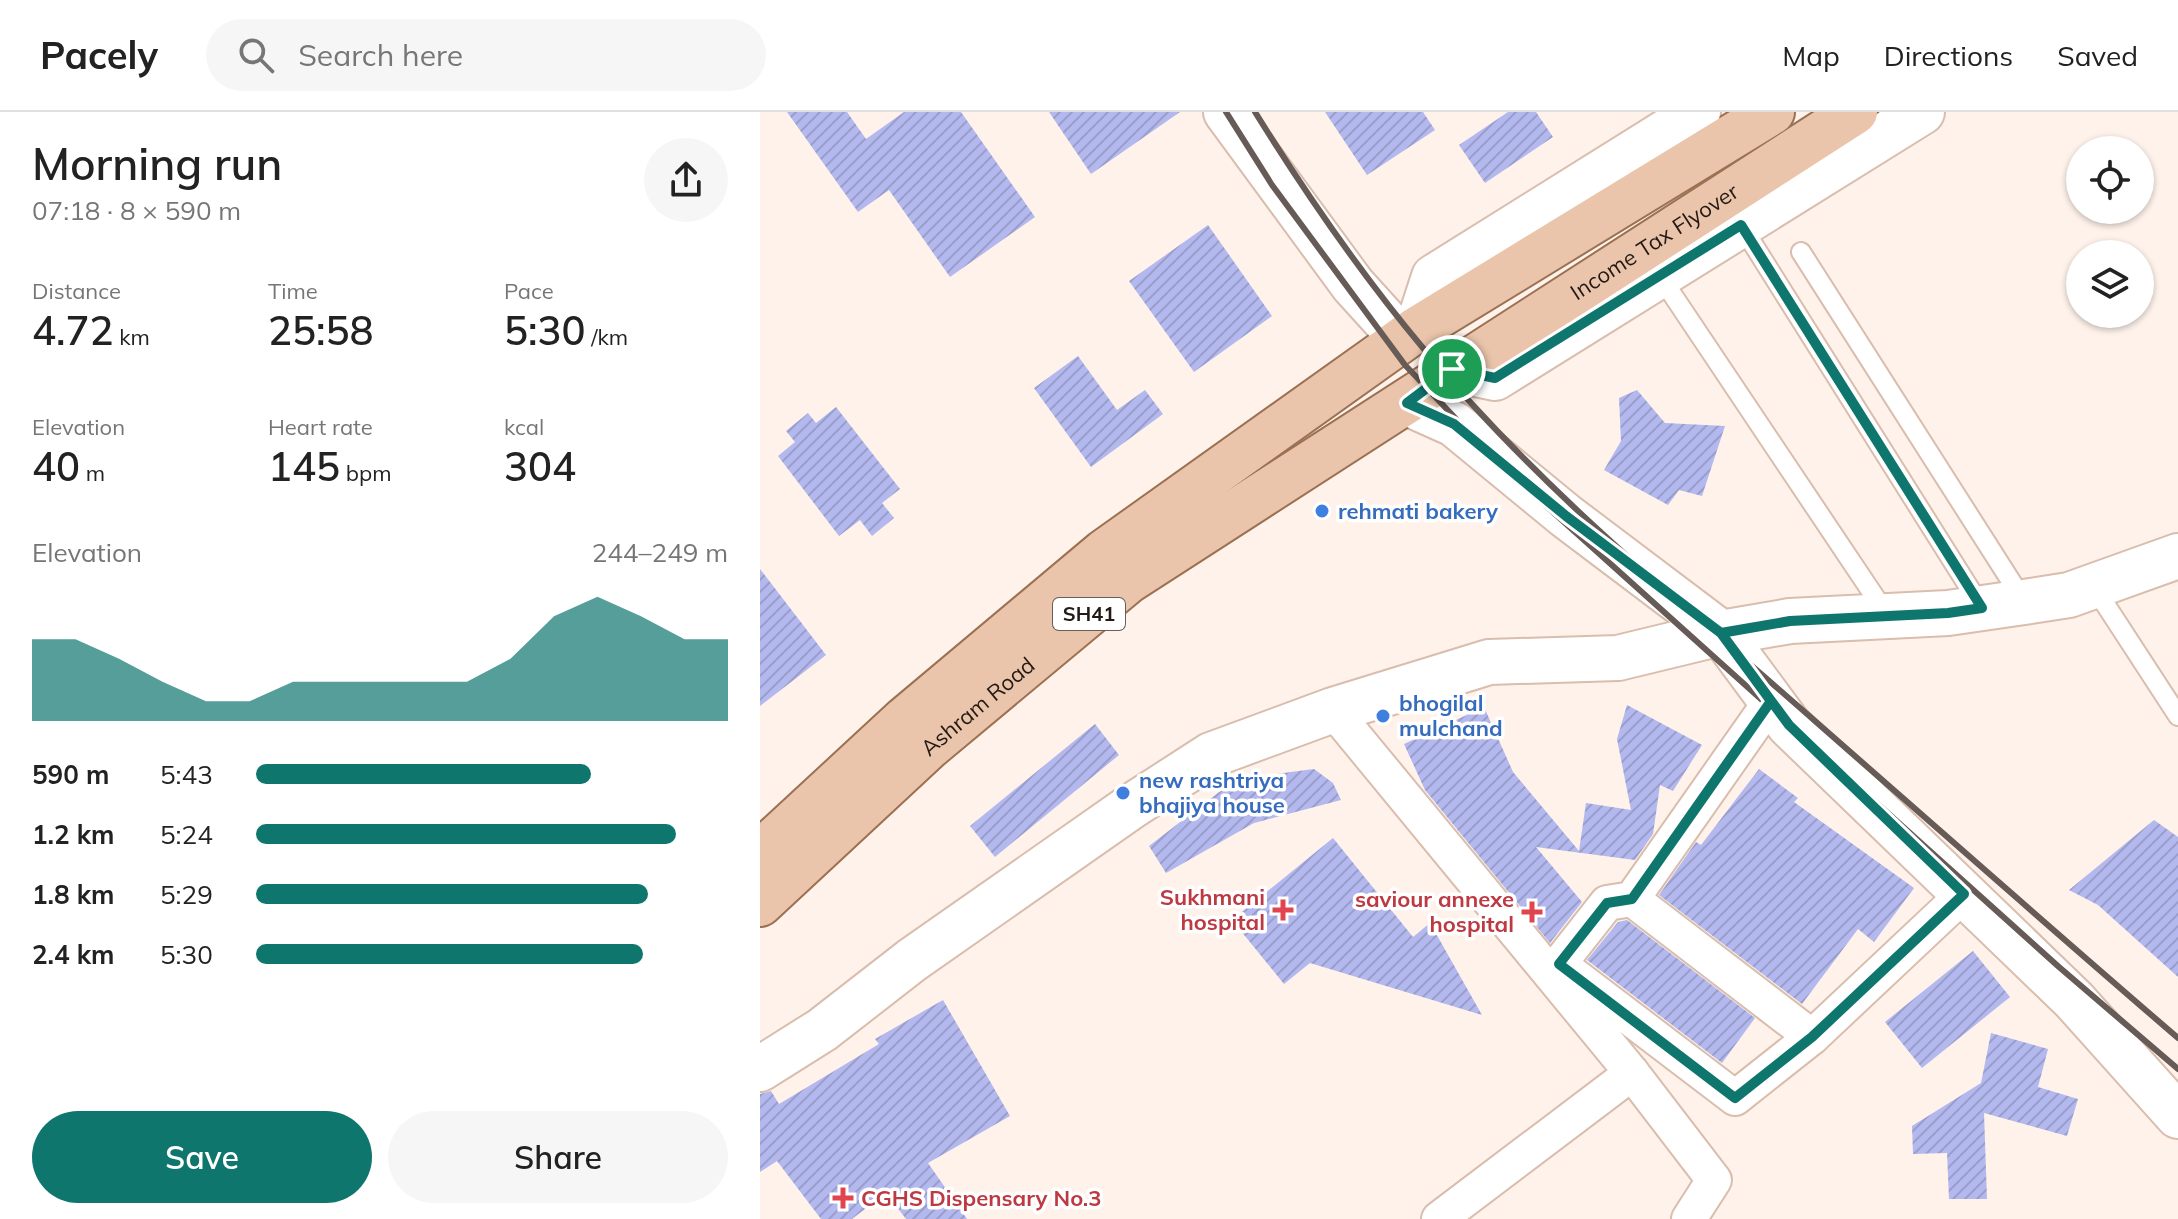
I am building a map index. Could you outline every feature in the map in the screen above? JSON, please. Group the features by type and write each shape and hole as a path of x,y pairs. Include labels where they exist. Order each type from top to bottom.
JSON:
{"main road":[{"path":"1226,112 1353,285 1410,334 1434,277 1698,112"},
{"name":"Income Tax Flyover","path":"1410,334 1772,112"},
{"name":"Income Tax Flyover","path":"1452,369 1855,112"},
{"path":"1452,369 1495,378 1922,112"},
{"name":"Ashram Road","path":"760,853 905,719 1104,552 1410,334"},
{"name":"Ashram Road","path":"760,904 930,746 1128,581 1407,403 1452,369"},
{"path":"1407,403 1454,424 1566,516 1721,633 1789,725 2074,1000 2178,1116"},
{"path":"760,1069 822,1030 912,960 1132,806 1211,755 1333,710 1489,662 1618,658 1721,633 1790,621 1887,616 2069,595 2178,556"}],"street":[{"path":"1771,701 1632,899 1607,903 1559,964 1735,1098 1812,1037 1964,894"},
{"path":"1333,710 1632,1073 1714,1180 1689,1219"},
{"path":"1632,899 1812,1037"},
{"path":"1439,1219 1632,1073"}],"lane":[{"path":"1741,225 2003,605"},
{"path":"1801,252 2003,605"},
{"path":"1660,276 1887,616"},
{"path":"2093,586 2178,716"}],"building":[{"path":"787,112 847,112 866,139 904,112 961,112 1035,217 950,277 889,190 858,212"},
{"path":"1049,112 1180,112 1091,174"},
{"path":"1325,112 1423,112 1435,130 1367,175"},
{"path":"1508,112 1536,112 1553,137 1485,183 1459,145"},
{"path":"1208,225 1272,316 1194,372 1129,281"},
{"path":"1078,356 1117,410 1145,390 1163,414 1091,467 1034,388"},
{"path":"1637,390 1665,423 1725,426 1702,496 1679,490 1668,505 1604,470 1621,441 1619,398"},
{"path":"836,407 900,489 882,503 894,518 872,536 860,520 839,536 778,456 795,442 786,431 808,413 816,423"},
{"path":"760,569 826,655 760,706"},
{"path":"1627,705 1702,745 1673,791 1660,785 1653,834 1635,860 1536,847 1582,902 1550,943 1425,790 1404,744 1484,707 1513,772 1579,851 1586,803 1631,810 1617,739"},
{"path":"1095,724 1119,755 995,857 970,826"},
{"path":"1314,769 1333,783 1341,800 1254,823 1166,873 1149,846 1236,779"},
{"path":"1759,769 1798,798 1794,802 1914,888 1874,942 1858,929 1802,1004 1659,895 1696,842 1701,845"},
{"path":"2154,820 2178,837 2178,977 2098,905 2069,890"},
{"path":"1333,838 1413,937 1430,923 1482,1015 1310,963 1284,984 1232,920"},
{"path":"1627,920 1755,1018 1722,1063 1587,960 1618,922"},
{"path":"1973,951 2010,997 1922,1068 1885,1022"},
{"path":"943,1000 1010,1116 928,1163 967,1219 906,1219 886,1193 852,1219 821,1219 777,1161 760,1172 760,1094 771,1091 779,1104 879,1044 875,1039"},
{"path":"1991,1033 2048,1049 2038,1087 2078,1099 2067,1136 1984,1113 1987,1199 1949,1199 1947,1153 1913,1154 1912,1126 1981,1083"}],"railway":[{"path":"1226,112 1272,185 1405,365 1495,460 2059,967 2178,1069"},
{"path":"1255,112 1314,203 1378,291 1467,399 1514,448 1662,588 2178,1038"}],"place":[{"name":"rehmati bakery","path":"1322,511"},
{"name":"bhogilal mulchand","path":"1383,716"},
{"name":"new rashtriya bhajiya house","path":"1123,793"},
{"name":"Sukhmani hospital","path":"1283,910"},
{"name":"saviour annexe hospital","path":"1532,912"},
{"name":"CGHS Dispensary No.3","path":"843,1198"}],"route":[{"path":"1452,369 1407,403 1454,424 1566,516 1721,633 1771,701 1632,899 1607,903 1559,964 1735,1098 1812,1037 1964,894 1789,725 1721,633 1790,621 1948,613 1982,608 1741,225 1495,378 1452,369"}]}
